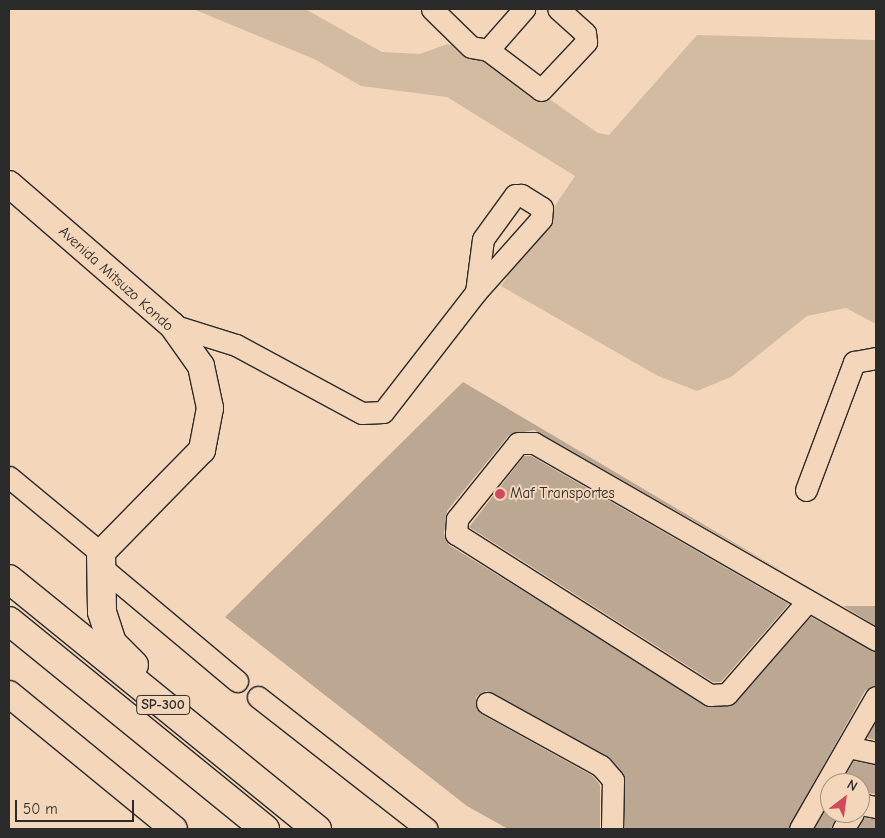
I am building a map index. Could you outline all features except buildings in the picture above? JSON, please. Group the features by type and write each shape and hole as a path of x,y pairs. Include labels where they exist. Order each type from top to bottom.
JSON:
{"highway":[{"path":"100,560 102,612 112,643 226,756"},
{"name":"SP-300","path":"9,579 317,829"},
{"name":"SP-300","path":"9,622 265,829"}],"main road":[{"name":"Avenida Mitsuzo Kondo","path":"9,184 172,326 201,366 210,408 204,443 100,560"},
{"path":"9,694 174,829"}],"street":[{"path":"432,9 471,47 488,50 533,88 546,89 586,42 585,33 558,9"},
{"path":"488,50 524,9"},
{"path":"172,326 236,345 362,413 383,412 476,292"},
{"path":"806,490 854,362 876,358"},
{"path":"806,603 727,694 710,695 456,534 457,519 518,443 534,443 806,603 876,640"},
{"path":"9,477 236,681"},
{"path":"837,773 848,747 876,697"},
{"path":"258,698 427,829"},
{"path":"487,703 601,766 612,780 612,829"},
{"path":"848,747 876,753"},
{"path":"800,829 820,804"}],"shaded area":[{"path":"193,9 305,9 382,52 420,54 447,44 479,50 598,133 609,135 697,35 876,40 876,324 846,308 807,316 731,377 697,391 658,376 501,286 575,176 447,97 361,86 314,59"}],"place":[{"name":"Maf Transportes","path":"500,494"}]}
